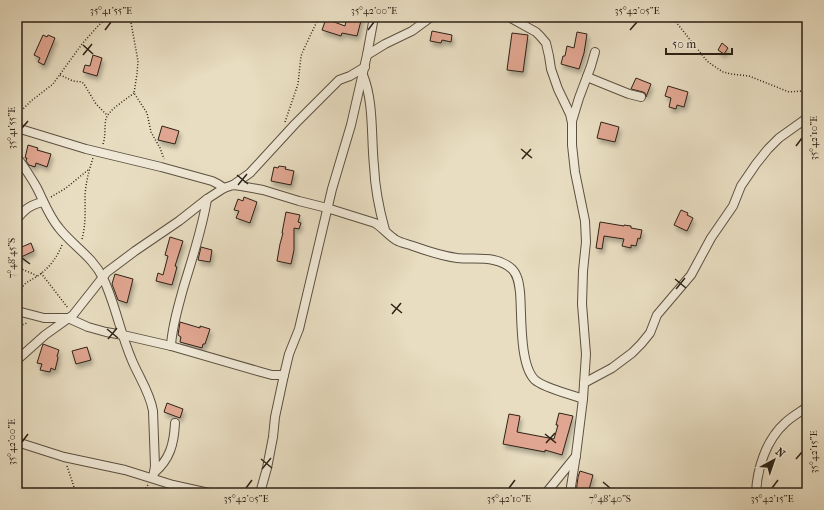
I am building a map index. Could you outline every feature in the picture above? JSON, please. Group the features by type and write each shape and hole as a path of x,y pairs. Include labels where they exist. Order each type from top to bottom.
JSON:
{"street":[{"path":"260,493 267,468 273,438 275,417 289,354 299,328 327,208 351,125 368,55 374,17"},
{"path":"368,55 432,17"},
{"path":"509,17 531,29 546,43 551,69 558,89 570,114 572,123 573,160 585,222 586,242 582,304 586,354 583,399 570,493"},
{"path":"572,123 578,98 595,52"},
{"path":"17,360 45,335 71,317 107,272 179,221 207,199 224,188 233,185 250,172 286,133 339,80 364,71"},
{"path":"364,71 369,97 374,168 380,212 385,230"},
{"path":"587,77 629,94 641,97"},
{"path":"584,383 612,368 641,344 650,333 657,315 691,274 711,238 732,206 741,186 756,164 779,138 807,118"},
{"path":"17,128 97,151 167,168 218,184 224,188"},
{"path":"17,157 30,176 54,222 88,257 103,277 132,362 152,404 155,466 153,476"},
{"path":"233,185 263,190 375,223 396,239 424,249 457,258 481,258 500,261 511,269 516,275 519,287 523,352 527,368 535,380 549,388 583,399"},
{"path":"170,346 177,309 200,231 207,199"},
{"path":"17,219 31,205 42,201"},
{"path":"17,311 44,318 71,317 94,329 170,346 272,375 284,375"},
{"path":"756,493 756,485 762,459 768,444 785,423 807,407"},
{"path":"153,476 170,453 174,439 175,423"},
{"path":"17,442 64,457 153,476 173,485 209,493"},
{"path":"546,493 576,455"}],"path":[{"path":"17,115 31,101 49,87 60,75 67,63 82,44 108,17"},
{"path":"130,17 138,61 134,93 147,113 150,132 160,148 167,168"},
{"path":"286,133 284,126 298,84 301,56 319,17"},
{"path":"672,17 707,61 723,72 749,76 789,92 802,91 807,88"},
{"path":"60,75 73,81 83,83 96,104 107,115"},
{"path":"78,247 84,229 86,185 97,151 104,141 107,115 116,106 134,93"},
{"path":"42,201 59,193 90,169"},
{"path":"17,300 26,283 41,273 58,255 66,236"},
{"path":"17,267 37,276"},
{"path":"41,273 71,317"},
{"path":"64,457 76,493"}],"building":[{"path":"347,17 362,17 357,36 342,33 341,36 322,30 326,19 345,26"},
{"path":"432,31 452,35 451,42 442,40 441,43 430,41"},
{"path":"577,32 587,34 584,53 579,69 561,64 563,56 565,56 567,46 574,48"},
{"path":"512,33 528,35 523,72 507,70"},
{"path":"43,35 47,37 48,35 55,38 44,65 38,62 40,58 34,55"},
{"path":"722,43 728,48 724,54 718,50"},
{"path":"93,55 102,58 97,76 83,72 85,65 90,66"},
{"path":"636,78 651,84 646,97 645,93 631,89"},
{"path":"668,86 688,92 684,107 677,105 676,109 669,107 671,98 665,96"},
{"path":"601,122 619,127 615,142 597,138"},
{"path":"162,126 179,131 175,144 158,140"},
{"path":"28,145 38,148 37,150 51,154 47,167 36,163 35,167 29,165 26,161 27,158 25,158"},
{"path":"279,166 286,167 285,169 294,171 291,185 271,181 274,167 278,168"},
{"path":"244,197 257,202 250,223 236,218 239,211 234,210 238,199 243,201"},
{"path":"681,210 688,213 687,215 693,218 687,231 674,225"},
{"path":"286,212 300,215 298,222 301,223 299,229 294,228 294,250 291,264 277,261"},
{"path":"600,222 631,226 631,228 642,230 640,239 638,238 636,246 631,245 631,248 622,246 624,239 604,236 602,249 596,248"},
{"path":"170,237 183,241 175,266 177,267 172,285 156,281 158,273 163,275 168,256 165,255"},
{"path":"31,243 34,251 19,258 17,249"},
{"path":"201,247 212,250 210,262 198,260"},
{"path":"115,274 133,279 127,303 118,300 112,284"},
{"path":"180,322 200,328 200,326 210,329 205,344 203,344 202,348 180,342 181,337 178,335"},
{"path":"43,344 59,350 55,370 51,368 50,372 40,370 42,364 37,363"},
{"path":"87,347 91,360 76,364 72,351"},
{"path":"167,403 183,409 180,418 164,412"},
{"path":"559,413 573,416 562,455 545,450 545,452 503,444 509,414 520,416 517,432 554,439 558,425 556,425"},
{"path":"580,471 593,475 588,493 576,493"}]}
